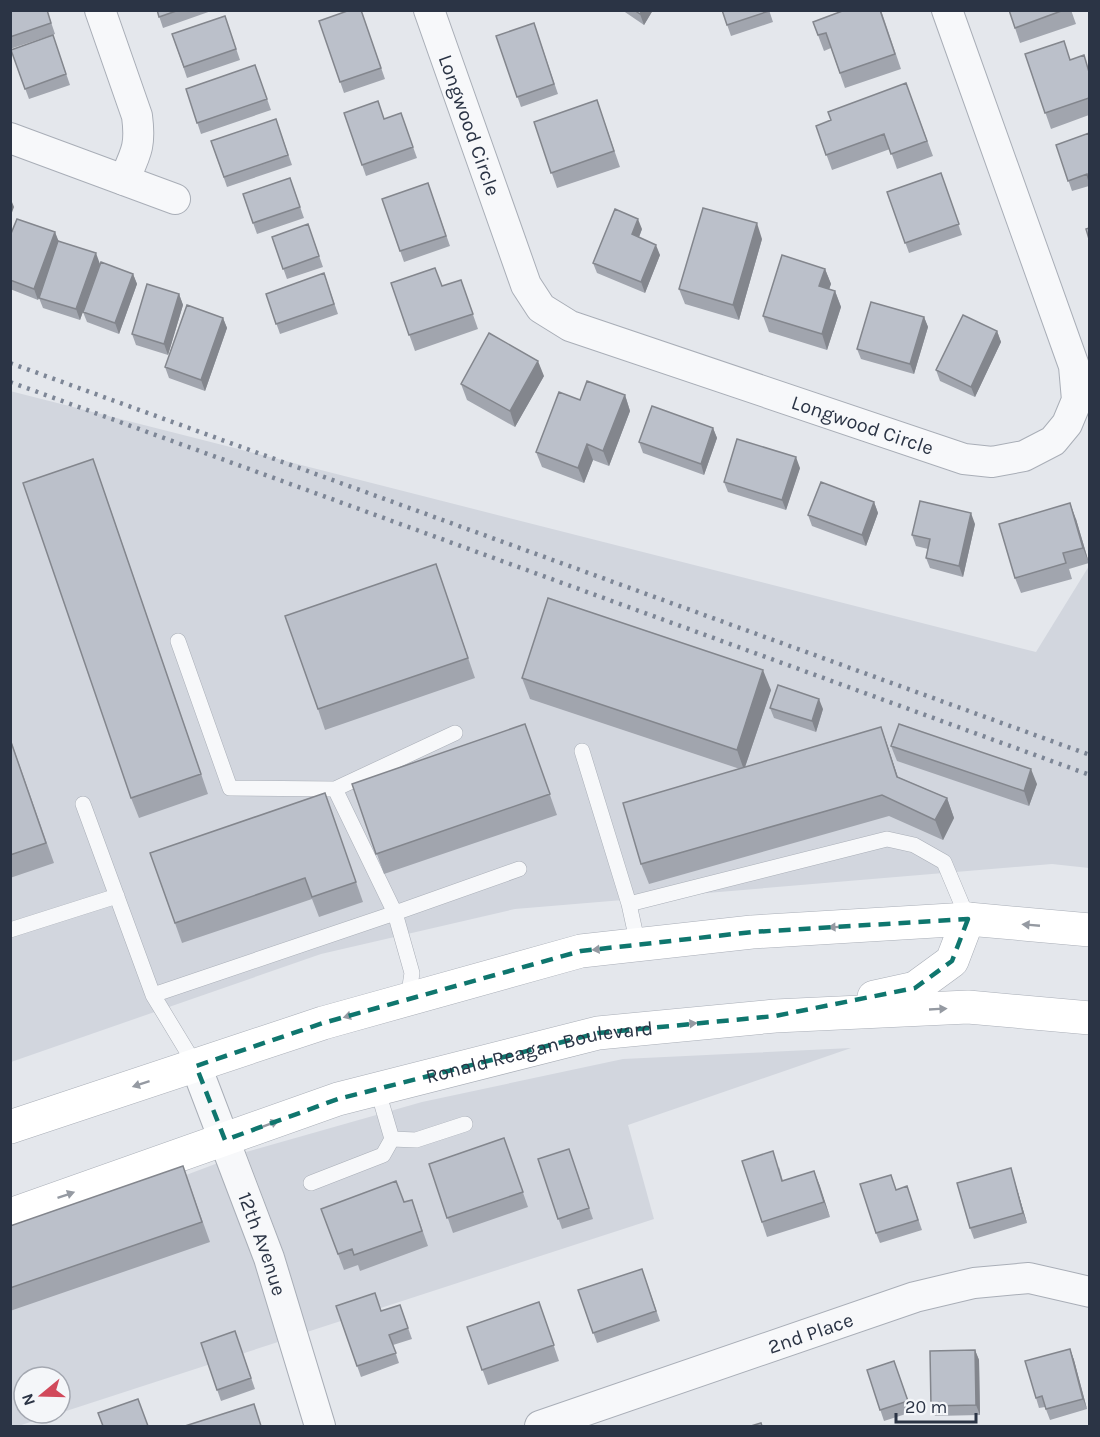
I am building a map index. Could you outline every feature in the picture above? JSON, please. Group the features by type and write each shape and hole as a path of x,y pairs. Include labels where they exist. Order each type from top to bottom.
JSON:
{"main road":[{"path":"10,1127 323,1023 581,951 752,932 968,919 1089,930"},
{"path":"775,1016 915,988 952,961 968,919"},
{"name":"Ronald Reagan Boulevard","path":"10,1215 338,1099 598,1033 775,1016 968,1007 1089,1018"}],"street":[{"path":"100,10 137,116 140,135 138,149 124,180"},
{"name":"Longwood Circle","path":"429,10 526,285 541,308 570,326 964,459 992,462 1024,456 1053,441 1067,424 1077,400 1074,366 946,10"},
{"path":"10,138 175,198"},
{"name":"12th Avenue","path":"196,1066 269,1258 320,1426"},
{"name":"2nd Place","path":"540,1426 915,1297 974,1283 1029,1278 1089,1292"}],"lane":[{"path":"178,641 230,788 335,789 455,733"},
{"path":"582,751 629,904 638,945"},
{"path":"335,789 395,913 412,973 408,999"},
{"path":"83,804 153,995 196,1066"},
{"path":"629,904 887,839 914,845 945,862 968,919"},
{"path":"153,995 519,869"},
{"path":"10,930 117,896"},
{"path":"311,1183 383,1155 393,1139 377,1088"},
{"path":"393,1139 416,1140 465,1124"}],"highlighted area":[{"path":"968,919 952,961 915,988 775,1016 598,1033 338,1099 225,1140 196,1066 323,1023 581,951 752,932"}],"shaded area":[{"path":"10,391 1036,652 1089,566 1089,868 1052,864 515,909 321,954 11,1062"},
{"path":"851,1048 628,1125 654,1219 307,1332 284,1253 246,1152 422,1102 623,1059"},
{"path":"218,1163 255,1263 278,1342 72,1409 72,1365 12,1365 12,1425 21,1425 11,1426 11,1241"}],"building":[{"path":"10,10 47,10 51,23 10,37"},
{"path":"157,10 179,10 159,17"},
{"path":"350,10 361,10 381,68 340,82 319,21"},
{"path":"722,10 769,10 769,11 727,25"},
{"path":"845,10 880,10 895,54 840,73 826,33 818,35 813,22"},
{"path":"1009,10 1064,10 1015,28"},
{"path":"225,16 236,49 184,67 172,34"},
{"path":"534,23 554,84 517,97 496,36"},
{"path":"53,35 66,74 25,89 11,50"},
{"path":"1064,41 1070,60 1084,55 1089,72 1089,98 1045,113 1025,54"},
{"path":"255,65 267,99 197,123 186,89"},
{"path":"906,83 927,141 891,154 884,134 826,155 816,126 831,120 828,112"},
{"path":"597,100 614,151 551,173 534,122"},
{"path":"378,101 384,119 401,113 413,147 362,165 344,113"},
{"path":"276,119 288,155 224,177 211,141"},
{"path":"1089,133 1089,181 1087,174 1068,181 1056,145"},
{"path":"941,173 959,224 905,243 887,192"},
{"path":"290,178 300,207 253,223 243,194"},
{"path":"428,183 446,236 400,251 382,199"},
{"path":"703,208 757,223 733,305 679,289"},
{"path":"615,209 638,219 632,234 656,245 641,282 593,263"},
{"path":"17,219 55,232 34,289 10,280 10,236"},
{"path":"308,224 319,256 283,269 272,237"},
{"path":"58,241 96,253 76,309 39,298"},
{"path":"782,255 825,269 819,286 835,291 822,334 763,316"},
{"path":"101,262 133,274 115,323 83,312"},
{"path":"435,268 442,286 461,280 473,314 409,335 391,283"},
{"path":"324,273 334,304 276,324 266,294"},
{"path":"147,284 179,294 164,344 132,334"},
{"path":"871,302 924,317 910,364 857,349"},
{"path":"187,305 223,318 201,380 165,367"},
{"path":"963,315 997,331 971,387 936,370"},
{"path":"489,333 538,361 510,411 461,384"},
{"path":"587,381 625,395 603,451 587,444 578,468 536,452 559,392 580,400"},
{"path":"652,406 713,428 701,464 639,442"},
{"path":"737,439 796,457 782,500 724,482"},
{"path":"93,459 201,774 131,798 23,483"},
{"path":"821,482 874,502 862,535 808,515"},
{"path":"920,501 971,513 959,566 926,558 930,539 912,535"},
{"path":"1070,503 1083,548 1063,553 1066,563 1015,578 999,524"},
{"path":"436,564 468,658 318,709 285,616"},
{"path":"548,598 763,670 737,750 522,678"},
{"path":"778,685 819,699 812,721 770,708"},
{"path":"525,724 550,794 376,854 352,784"},
{"path":"899,724 1031,769 1024,791 891,746"},
{"path":"881,727 897,777 947,798 935,820 882,795 641,864 623,803"},
{"path":"10,739 46,843 10,855"},
{"path":"325,793 356,882 312,897 305,878 175,923 150,853"},
{"path":"504,1138 523,1192 447,1218 429,1164"},
{"path":"569,1149 589,1208 558,1219 538,1159"},
{"path":"773,1151 782,1181 814,1171 824,1202 762,1222 742,1161"},
{"path":"183,1166 202,1222 10,1288 10,1226"},
{"path":"1011,1168 1023,1213 970,1228 957,1183"},
{"path":"891,1175 896,1190 907,1186 918,1220 876,1233 860,1184"},
{"path":"396,1181 404,1202 412,1200 422,1231 354,1255 352,1249 338,1254 321,1209"},
{"path":"642,1269 656,1311 593,1333 578,1290"},
{"path":"375,1293 381,1311 400,1305 408,1328 389,1335 396,1353 357,1366 336,1306"},
{"path":"539,1302 554,1345 482,1370 467,1327"},
{"path":"235,1331 251,1378 217,1390 201,1343"},
{"path":"1070,1349 1083,1399 1046,1409 1042,1396 1036,1398 1025,1361"},
{"path":"975,1350 976,1405 931,1406 930,1351"},
{"path":"894,1361 908,1401 880,1410 867,1370"},
{"path":"138,1399 148,1426 103,1426 98,1413"},
{"path":"254,1404 261,1426 185,1426"}],"railway":[{"path":"10,363 1090,755"},
{"path":"10,382 1090,775"}]}
